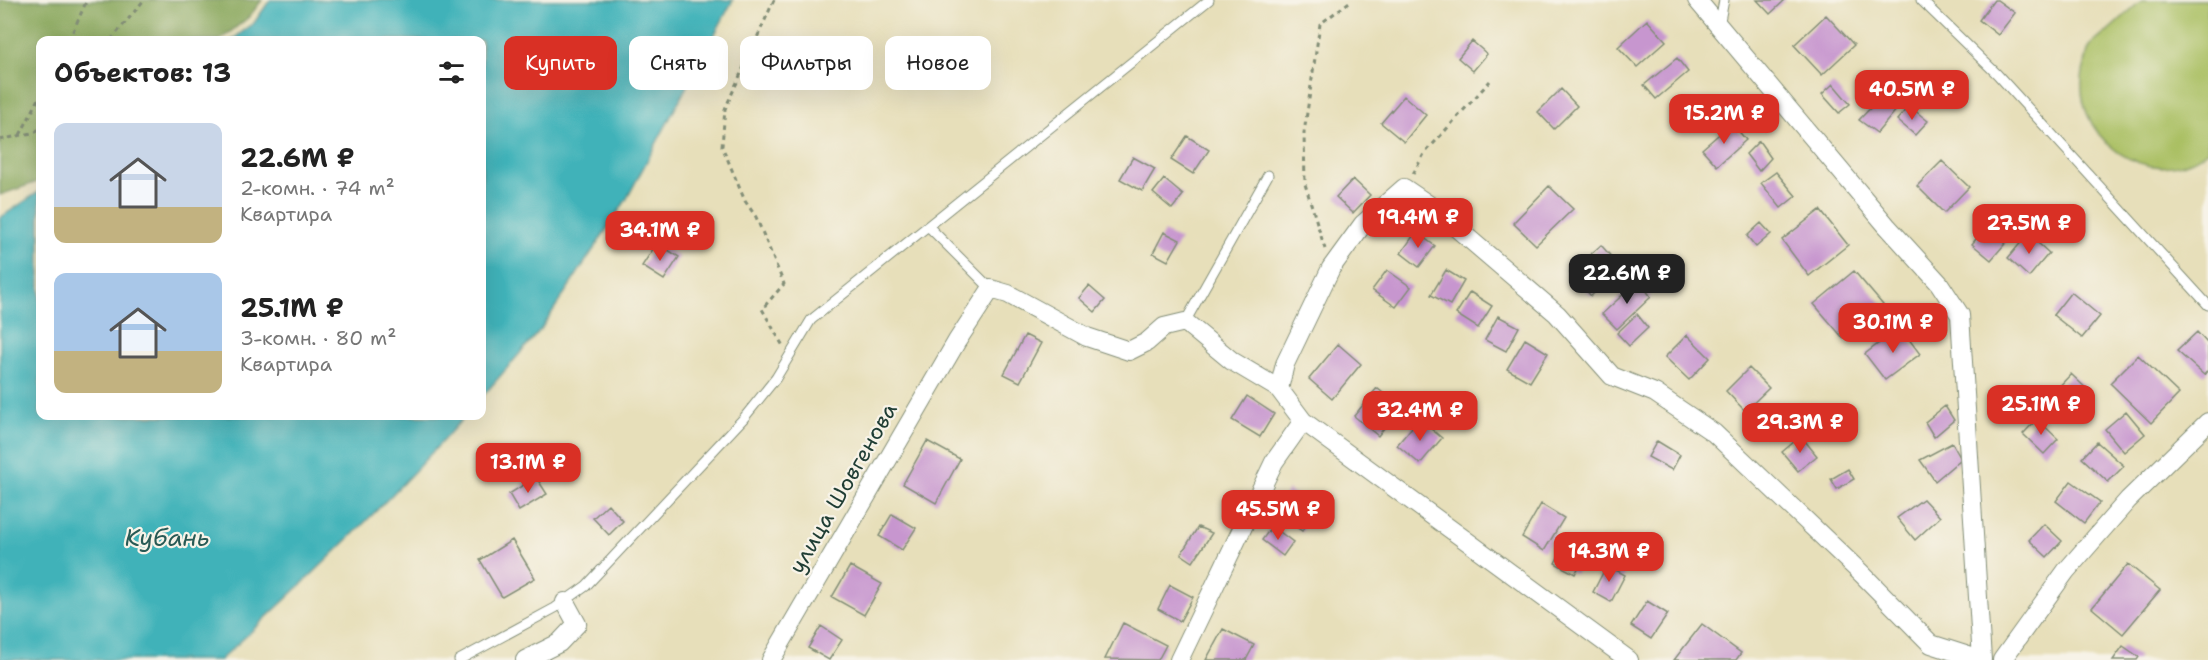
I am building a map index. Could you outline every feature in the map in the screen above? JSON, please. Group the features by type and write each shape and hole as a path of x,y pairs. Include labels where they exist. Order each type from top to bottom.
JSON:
{"street":[{"path":"1279,389 1285,364 1331,268 1363,224 1404,188 1432,207 1557,314 1612,376 1655,393 1714,433 1861,573 1931,644 1982,660 1960,315 1939,283 1887,226 1697,0"},
{"path":"992,289 1008,294 1087,337 1129,351 1147,342 1164,327 1185,322 1232,361 1279,389 1303,420 1603,652 1629,660"},
{"name":"улица Шовгенова","path":"771,660 957,341 992,289"},
{"path":"1179,660 1274,462 1303,420"},
{"path":"2002,660 2073,562 2128,500 2208,422"},
{"path":"525,660 559,643 577,624 565,602"}],"lane":[{"path":"459,660 565,602 586,586 743,419 776,378 811,320 1209,0"},
{"path":"1719,26 1724,0"},
{"path":"1921,0 1997,74 2208,305"},
{"path":"1185,322 1268,175"},
{"path":"928,226 992,289"}],"path":[{"path":"71,36 87,0"},
{"path":"114,36 144,0"},
{"path":"774,0 725,109 722,146 745,201 756,217 783,284 762,309 789,355"},
{"path":"1331,268 1305,184 1304,133 1320,24 1352,0"},
{"path":"1404,188 1424,154 1490,81"},
{"path":"20,135 36,105"},
{"path":"0,140 36,132"}],"green space":[{"path":"0,0 262,0 249,17 225,36 36,36 36,182 0,195"},
{"path":"2142,0 2208,0 2208,150 2185,163 2161,167 2138,162 2117,151 2099,135 2087,114 2082,90 2089,48"}],"water":[{"path":"270,0 733,0 714,36 629,36 629,90 685,90 626,200 541,329 486,392 486,36 237,36 254,23"},
{"name":"Кубань","path":"36,194 36,420 461,420 407,480 346,541 220,660 0,660 0,218"}],"building":[{"path":"1757,0 1785,0 1770,14"},
{"path":"1994,0 2015,13 1998,35 1979,20"},
{"path":"1826,15 1854,45 1822,75 1794,45"},
{"path":"1647,20 1666,41 1637,67 1618,47"},
{"path":"1472,41 1487,54 1473,71 1458,58"},
{"path":"1677,58 1688,72 1656,99 1644,85"},
{"path":"1833,84 1850,104 1839,113 1822,94"},
{"path":"1561,89 1577,106 1554,129 1538,112"},
{"path":"1883,95 1897,109 1877,133 1859,120"},
{"path":"1404,96 1426,115 1404,142 1381,123"},
{"path":"1909,106 1928,121 1915,135 1897,120"},
{"path":"1732,123 1746,140 1717,166 1702,149"},
{"path":"1187,136 1209,150 1193,174 1171,160"},
{"path":"1759,141 1771,158 1759,171 1746,154"},
{"path":"1133,157 1155,169 1142,191 1120,179"},
{"path":"1942,161 1969,187 1944,213 1917,186"},
{"path":"1776,172 1796,196 1781,208 1761,183"},
{"path":"1164,179 1183,195 1172,209 1153,193"},
{"path":"1353,179 1370,195 1353,213 1336,197"},
{"path":"1549,186 1573,209 1536,245 1513,223"},
{"path":"1820,210 1848,245 1809,276 1782,240"},
{"path":"1761,223 1771,234 1756,247 1747,236"},
{"path":"1989,223 2009,239 1991,260 1972,244"},
{"path":"1164,232 1180,240 1168,261 1153,253"},
{"path":"1416,232 1435,246 1419,267 1401,253"},
{"path":"2028,234 2049,253 2029,277 2008,258"},
{"path":"657,243 679,257 664,280 642,266"},
{"path":"1601,245 1621,268 1591,296 1570,273"},
{"path":"1387,270 1411,287 1396,307 1372,290"},
{"path":"1446,270 1464,281 1450,305 1431,295"},
{"path":"1854,271 1883,305 1843,338 1814,304"},
{"path":"1639,280 1651,297 1617,329 1602,314"},
{"path":"1089,286 1105,300 1095,312 1079,298"},
{"path":"1470,292 1492,306 1478,328 1456,314"},
{"path":"2071,292 2100,316 2082,338 2053,315"},
{"path":"1637,314 1648,328 1629,346 1617,333"},
{"path":"1498,316 1519,327 1506,351 1485,340"},
{"path":"1900,327 1920,354 1885,380 1865,354"},
{"path":"2197,332 2208,344 2208,370 2204,375 2177,351"},
{"path":"1025,335 1041,343 1020,382 1004,374"},
{"path":"1687,335 1710,358 1689,380 1665,357"},
{"path":"1525,339 1548,353 1530,382 1507,369"},
{"path":"1338,344 1361,364 1332,399 1309,379"},
{"path":"2138,355 2179,394 2151,423 2110,383"},
{"path":"1749,368 1769,388 1745,411 1726,391"},
{"path":"2071,374 2091,393 2073,412 2053,393"},
{"path":"1377,388 1400,407 1378,436 1354,416"},
{"path":"1247,396 1274,414 1260,437 1232,420"},
{"path":"1945,406 1954,420 1934,437 1925,422"},
{"path":"2126,411 2145,434 2124,452 2105,429"},
{"path":"1419,419 1442,438 1420,464 1397,445"},
{"path":"2037,419 2058,439 2044,454 2023,434"},
{"path":"1801,436 1817,456 1798,471 1782,452"},
{"path":"927,441 960,459 936,503 903,484"},
{"path":"1657,441 1680,455 1672,470 1648,457"},
{"path":"2097,442 2124,466 2108,482 2082,458"},
{"path":"1952,443 1961,459 1935,481 1920,460"},
{"path":"1848,469 1854,479 1837,489 1831,479"},
{"path":"536,477 547,494 519,511 509,494"},
{"path":"2071,481 2100,502 2084,523 2056,501"},
{"path":"1288,490 1317,509 1302,531 1274,512"},
{"path":"1923,499 1940,517 1915,540 1897,518"},
{"path":"608,504 623,521 609,535 593,518"},
{"path":"1541,504 1564,518 1544,551 1522,537"},
{"path":"892,514 916,528 902,550 879,536"},
{"path":"2044,524 2062,541 2047,557 2029,540"},
{"path":"1272,526 1293,542 1283,556 1262,540"},
{"path":"1198,527 1212,533 1193,562 1181,554"},
{"path":"512,540 535,578 502,597 480,560"},
{"path":"1567,541 1587,552 1575,574 1555,563"},
{"path":"2128,564 2160,590 2123,634 2092,608"},
{"path":"1607,565 1625,575 1611,602 1593,592"},
{"path":"850,566 882,584 864,615 832,597"},
{"path":"1170,585 1193,597 1180,621 1158,609"},
{"path":"1647,601 1668,614 1651,639 1631,626"},
{"path":"1123,623 1166,645 1158,660 1105,659"},
{"path":"1702,624 1741,653 1736,660 1674,660"},
{"path":"821,626 842,640 829,660 808,648"},
{"path":"1223,629 1254,645 1246,660 1206,660"},
{"path":"2123,646 2139,657 2137,660 2113,660"}]}
